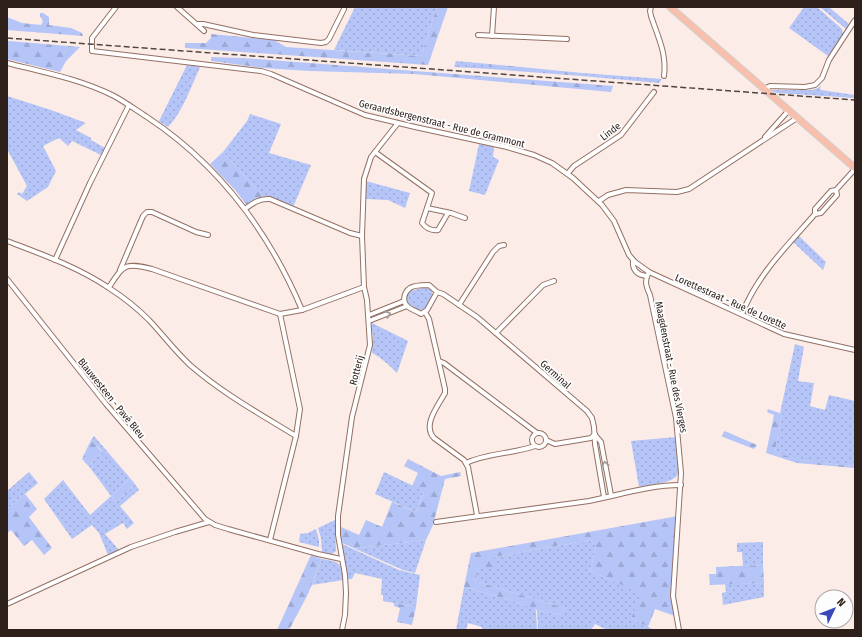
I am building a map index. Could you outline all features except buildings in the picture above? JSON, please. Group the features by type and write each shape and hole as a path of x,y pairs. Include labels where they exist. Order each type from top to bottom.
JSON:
{"main road":[{"path":"670,7 855,168"}],"street":[{"name":"Geraardsbergenstraat - Rue de Grammont","path":"115,7 92,38 92,51 264,72 296,84 358,112 398,123 521,150 552,162 568,173 599,201 614,220 626,250 633,260"},
{"path":"177,7 204,30"},
{"path":"492,36 494,7"},
{"path":"652,7 650,11 651,16 665,59 664,76"},
{"path":"198,24 268,37 321,43 326,42 329,39 344,9"},
{"path":"764,89 770,86 805,87 817,83 822,78 828,60 855,20"},
{"path":"478,35 567,39"},
{"path":"7,63 64,76 114,96 160,125 186,146 226,185 245,209 283,267 302,310"},
{"name":"Linde","path":"568,173 574,166 621,135 654,92"},
{"path":"55,260 90,183 129,105"},
{"path":"764,139 788,110"},
{"path":"599,201 608,195 626,190 677,192 689,189 797,118"},
{"path":"780,121 786,126"},
{"name":"Rotterij","path":"342,630 346,606 345,574 341,559 338,535 339,505 352,417 370,345 369,315 364,287 362,236 364,179 369,162 375,152 398,123"},
{"path":"375,152 432,193 422,223 424,226 434,230 440,228 448,213"},
{"path":"742,314 756,285 815,214 815,209 831,190 836,190 855,168"},
{"path":"815,214 821,213 837,195 836,190"},
{"path":"245,209 256,201 265,198 270,199 350,233 362,236"},
{"path":"427,208 465,218"},
{"path":"109,288 120,271 143,216 147,212 152,212 208,236"},
{"path":"7,241 55,260 92,277 109,288 128,302 148,320 189,364 216,385 296,436"},
{"path":"459,305 493,252 500,246 504,245"},
{"path":"633,260 636,272 647,276 649,272"},
{"name":"Lorettestraat - Rue de Lorette","path":"633,260 649,272 788,335 855,350"},
{"path":"120,271 126,266 132,265 152,269 280,314 302,310 364,287"},
{"name":"Maagdenstraat - Rue des Vierges","path":"647,276 645,283 650,295 676,418 681,473 673,596 679,630"},
{"name":"Blauwesteen - Pavé Bleu","path":"7,279 110,409 193,506 209,522"},
{"path":"496,333 543,285 554,281"},
{"name":"Germinal","path":"404,301 405,294 410,288 414,286 429,285 437,292 443,294 478,317 587,411 592,418 604,497"},
{"path":"369,315 404,301 408,306 421,314 425,312 435,298 437,292"},
{"path":"369,321 408,306"},
{"path":"425,312 439,361 445,393 430,422 430,432 434,438 466,463 477,515"},
{"path":"270,540 296,436 300,409 280,314"},
{"path":"439,361 450,367 537,433 543,434 546,440 555,444 591,438 595,434"},
{"path":"534,446 531,438 537,433"},
{"name":"Germinal","path":"595,434 601,442 611,495"},
{"path":"466,463 476,458 524,450 534,446 540,447 543,446 546,440"},
{"path":"436,522 477,515 589,501 611,495 681,485"},
{"path":"7,604 131,547 209,522 228,529 341,559"}],"green space":[{"path":"355,7 437,7 421,56 334,50"},
{"path":"437,7 448,7 428,65 185,48 185,43 206,43 211,38 211,34 274,40 286,47 421,56"},
{"path":"804,7 817,7 842,29 843,35 828,56 789,28"},
{"path":"820,7 829,7 850,25 846,29"},
{"path":"40,13 43,13 49,17 49,25 71,28 82,33 83,36 7,30 7,17 22,23 41,25 43,21"},
{"path":"7,41 80,47 66,61 60,72 7,59"},
{"path":"211,57 243,58 613,86 611,92 415,74 309,71 264,68 211,61"},
{"path":"456,61 489,64 489,69 454,67"},
{"path":"489,64 582,73 582,76 489,69"},
{"path":"187,65 200,67 178,114 168,127 159,121"},
{"path":"582,73 662,79 659,83 582,76"},
{"path":"821,85 821,90 855,95 855,98 777,93 772,91 812,90"},
{"path":"7,96 86,123 76,130 105,148 101,155 72,141 68,146 59,138 43,146 56,171 48,187 27,201 17,194 19,192 22,194 27,186 7,149"},
{"path":"250,114 281,124 269,153 311,165 293,207 268,196 263,196 223,152 247,121"},
{"path":"479,144 494,147 493,157 499,160 485,195 469,191"},
{"path":"223,152 263,196 247,206 236,191 210,164"},
{"path":"366,181 410,193 405,208 388,200 365,199"},
{"path":"799,236 826,262 823,270 793,242"},
{"path":"426,287 431,290 433,296 424,309 419,310 407,303 406,297 410,291"},
{"path":"372,323 408,341 397,373 382,359 372,353"},
{"path":"795,344 804,347 798,381 814,383 810,406 825,410 829,395 855,401 855,466 804,460 775,452 782,414 780,413"},
{"path":"768,409 782,414 775,452 805,460 855,466 855,468 797,463 766,453 774,415 767,412"},
{"path":"724,431 757,445 754,449 723,437"},
{"path":"94,436 130,478 111,496 91,469 93,460 101,455 102,451 91,440"},
{"path":"676,437 679,470 676,477 664,482 639,487 631,441"},
{"path":"91,440 103,453 94,458 91,469 82,459"},
{"path":"408,459 441,476 460,472 461,476 445,479 433,525 426,540 359,548 358,550 340,542 341,527 359,535 366,520 382,527 392,502 416,512 424,492 412,486 418,473 404,466"},
{"path":"29,472 38,483 7,509 7,491"},
{"path":"384,472 424,491 416,512 375,494"},
{"path":"130,478 135,484 116,502 111,496"},
{"path":"63,480 90,515 111,496 116,502 135,484 139,490 120,506 134,523 127,529 123,523 105,534 119,550 108,555 99,533 92,525 72,539 44,499"},
{"path":"25,494 37,509 29,517 52,548 44,555 32,540 24,546 11,530 7,533 7,509"},
{"path":"678,516 673,553 672,579 675,616 655,609 648,627 631,618 642,594 590,571 596,546 590,540 494,557 495,568 478,569 475,581 565,608 560,615 537,610 513,601 464,587 471,553"},
{"path":"335,520 336,551 332,554 322,552 321,538 318,528"},
{"path":"316,529 319,547 299,542 300,534 308,533"},
{"path":"426,540 415,573 403,570 358,550 359,548"},
{"path":"590,540 596,546 590,571 643,594 631,618 654,630 607,630 595,624 591,630 538,630 537,610 560,615 565,608 475,581 478,568 494,557"},
{"path":"763,542 763,565 743,566 742,552 737,552 737,543"},
{"path":"340,543 399,570 420,575 416,607 383,601 383,595 381,595 382,579 355,573 352,579 347,579"},
{"path":"311,555 322,559 308,594 289,630 277,630"},
{"path":"322,559 336,562 341,566 343,580 312,585"},
{"path":"763,565 764,583 710,585 709,574 716,574 716,567"},
{"path":"764,583 764,597 723,605 722,593 726,592 725,584"},
{"path":"464,587 535,609 537,630 482,630 482,627 468,623 466,630 456,630"},
{"path":"394,603 416,607 412,625 397,622 400,608 394,606"}],"railway":[{"path":"7,38 855,100"}]}
